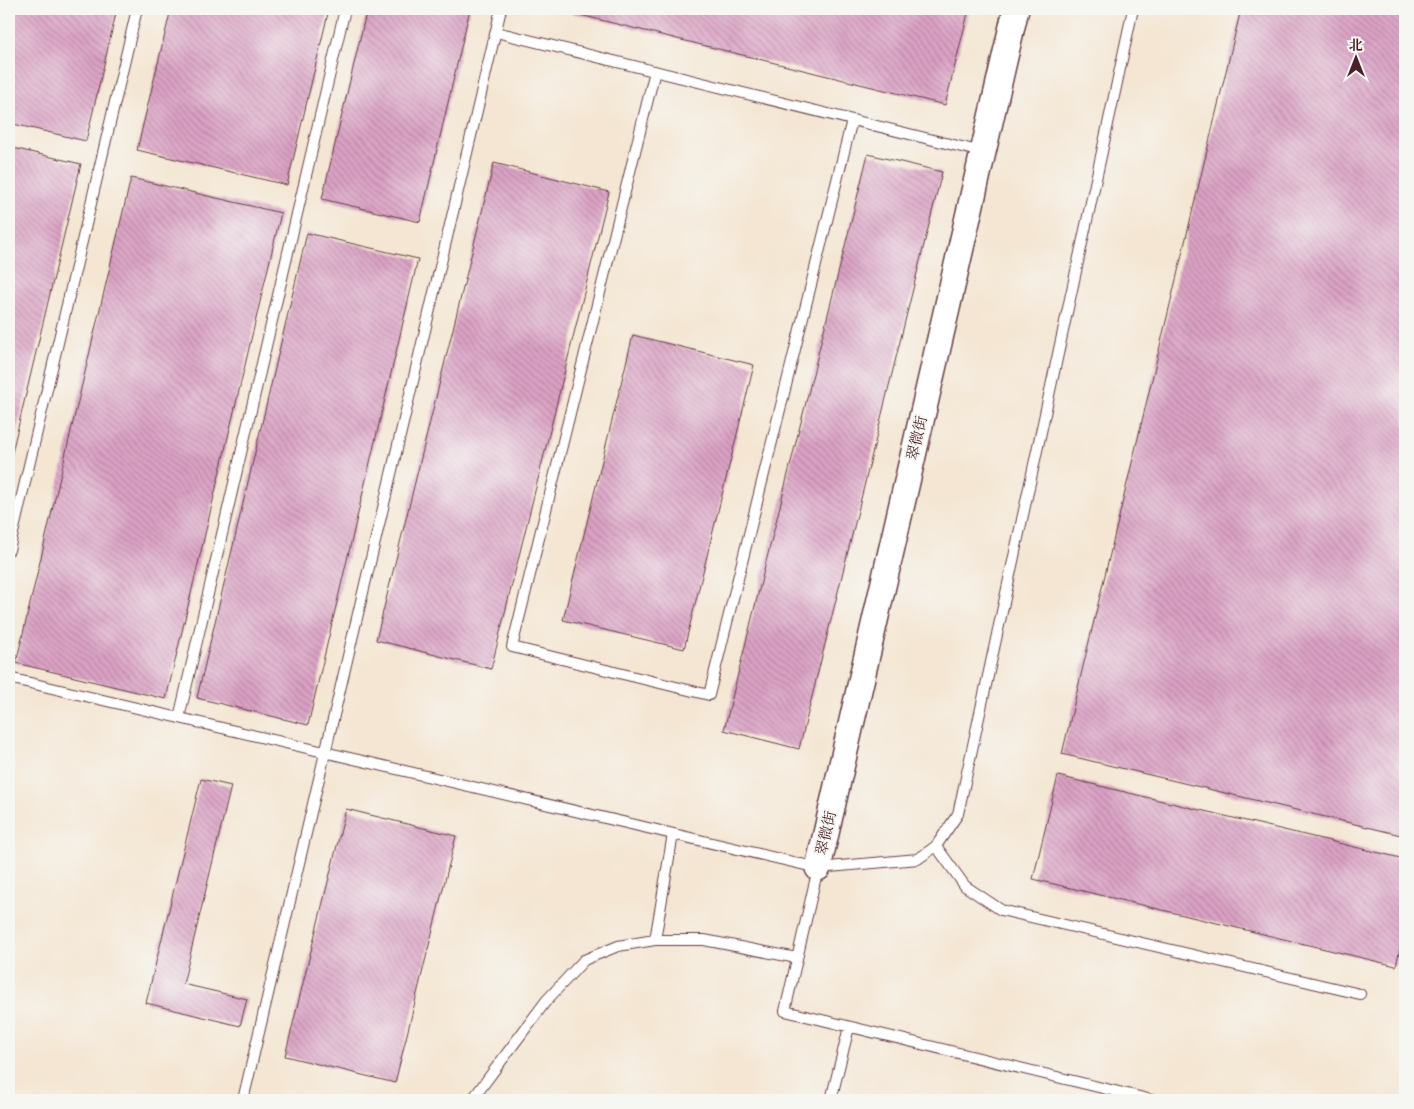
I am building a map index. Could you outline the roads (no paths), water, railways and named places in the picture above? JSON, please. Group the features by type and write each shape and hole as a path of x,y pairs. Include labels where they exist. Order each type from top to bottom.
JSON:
{"street":[{"name":"翠微街","path":"818,868 1016,9"}],"lane":[{"path":"9,550 137,9"},
{"path":"179,718 345,9"},
{"path":"243,1100 501,9"},
{"path":"9,678 818,868 918,859 936,846 958,814 1133,9"},
{"path":"496,32 983,152"},
{"path":"655,72 512,647 709,696 852,120"},
{"path":"655,940 672,834"},
{"path":"936,846 964,886 1001,910 1360,994"},
{"path":"818,868 785,1011 1152,1100"},
{"path":"472,1100 546,1001 584,960 618,946 655,940 704,940 797,958"},
{"path":"831,1100 849,1027"}]}
